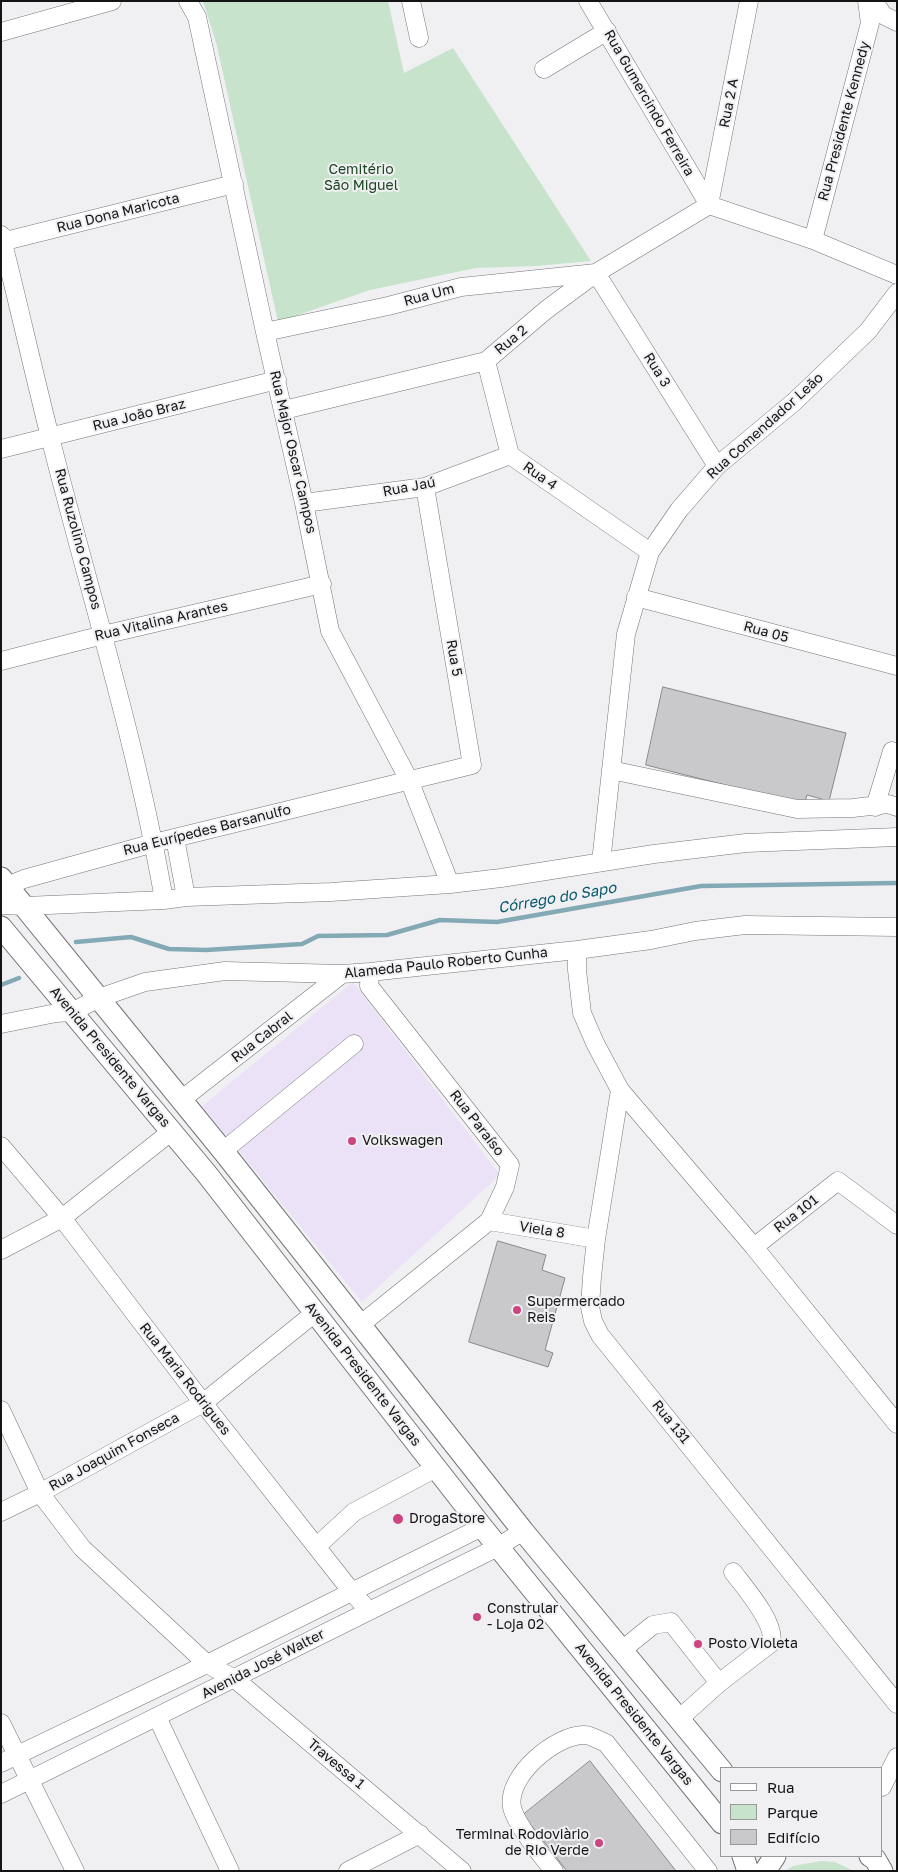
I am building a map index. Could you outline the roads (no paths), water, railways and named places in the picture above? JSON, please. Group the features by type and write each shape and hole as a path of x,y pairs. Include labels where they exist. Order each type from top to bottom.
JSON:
{"main road":[{"name":"Avenida Presidente Vargas","path":"3,890 26,906 223,1150 523,1530 720,1770"},
{"name":"Avenida Presidente Vargas","path":"1,927 172,1131 316,1312 482,1527 720,1821"},
{"path":"743,1857 748,1871"},
{"path":"765,1871 774,1857"},
{"path":"872,1857 882,1871"}],"street":[{"path":"1,32 112,1"},
{"name":"Rua Major Oscar Campos","path":"188,1 197,17 322,584 330,631 409,780 450,884"},
{"path":"411,1 419,38"},
{"name":"Rua Gumercindo Ferreira","path":"588,1 709,205"},
{"name":"Rua 2 A","path":"709,205 749,1"},
{"name":"Rua Presidente Kennedy","path":"813,240 870,23 867,1"},
{"path":"874,1 883,15 897,22"},
{"path":"544,69 607,31"},
{"name":"Rua Dona Maricota","path":"2,240 234,184"},
{"path":"709,205 813,240 897,275"},
{"name":"Rua 2","path":"284,410 486,361 546,310 596,273 709,205"},
{"name":"Rua Ruzolino Campos","path":"2,240 50,437 103,634 154,843 164,900"},
{"name":"Rua Um","path":"265,332 388,306 461,286 596,273"},
{"name":"Rua 3","path":"596,273 717,466"},
{"name":"Rua Comendador Leão","path":"601,862 626,634 650,552 679,510 717,466 794,402 868,331 897,293"},
{"name":"Rua 4","path":"486,361 510,455 650,552"},
{"name":"Rua João Braz","path":"1,450 277,380"},
{"name":"Rua Jaú","path":"304,503 425,487 510,455"},
{"name":"Rua 5","path":"409,780 472,765 425,487"},
{"name":"Rua Vitalina Arantes","path":"1,660 103,634 322,584"},
{"name":"Rua 05","path":"636,597 897,666"},
{"path":"875,807 892,751"},
{"path":"611,770 797,809 875,807 888,804 897,807"},
{"name":"Rua Eurípedes Barsanulfo","path":"3,890 24,879 154,843 409,780"},
{"path":"26,906 164,900 186,897 331,892 450,884 746,843 897,837"},
{"path":"175,838 186,897"},
{"name":"Alameda Paulo Roberto Cunha","path":"1,1024 56,1013 72,1012 99,998 145,982 225,971 342,974 370,972 578,950 745,925 897,927"},
{"path":"578,950 576,970 582,1013 595,1043 620,1090 754,1247 897,1424"},
{"name":"Rua Paraíso","path":"360,1325 489,1221 506,1187 510,1165 369,986 370,972"},
{"name":"Rua Cabral","path":"181,1100 342,974"},
{"path":"223,1150 354,1044"},
{"name":"Rua 131","path":"620,1090 596,1239 590,1307 593,1321 600,1335 897,1704"},
{"path":"1,1250 62,1218 172,1131"},
{"name":"Rua Maria Rodrigues","path":"1,1146 62,1218 203,1403 369,1611"},
{"name":"Rua 101","path":"754,1247 838,1181 897,1225"},
{"name":"Viela 8","path":"489,1221 596,1239"},
{"name":"Rua Joaquim Fonseca","path":"1,1512 40,1493 203,1403 316,1312"},
{"name":"Travessa 1","path":"1,1410 40,1493 82,1548 207,1664 235,1679 462,1871"},
{"path":"317,1546 354,1512 436,1468"},
{"name":"Avenida José Walter","path":"9,1760 482,1527"},
{"name":"Avenida José Walter","path":"1,1794 498,1547 523,1530"},
{"path":"679,1719 719,1683 771,1643 773,1636 769,1622 733,1572"},
{"path":"622,1650 653,1625 671,1622 719,1683"},
{"path":"157,1718 230,1871"},
{"path":"1,1723 9,1760 31,1780 75,1871"},
{"path":"554,1871 522,1827 512,1807 512,1794 516,1782 532,1761 550,1747 567,1739 586,1734 606,1743 708,1871"},
{"path":"883,1785 897,1757"},
{"path":"348,1871 420,1834"}],"waterway":[{"name":"Córrego do Sapo","path":"76,942 131,937 169,949 206,950 302,944 318,936 387,935 440,920 497,922 701,886 897,883"},
{"name":"Córrego do Sapo","path":"1,985 19,978"}],"place":[{"name":"Volkswagen","path":"352,1141"},
{"name":"Supermercado Reis","path":"517,1310"},
{"name":"DrogaStore","path":"398,1519"},
{"name":"Constrular - Loja 02","path":"477,1617"},
{"name":"Posto Violeta","path":"698,1644"},
{"name":"Terminal Rodoviàrio de Rio Verde","path":"599,1843"}],"park label":[{"name":"Cemitério São Miguel","path":"361,178"}]}
